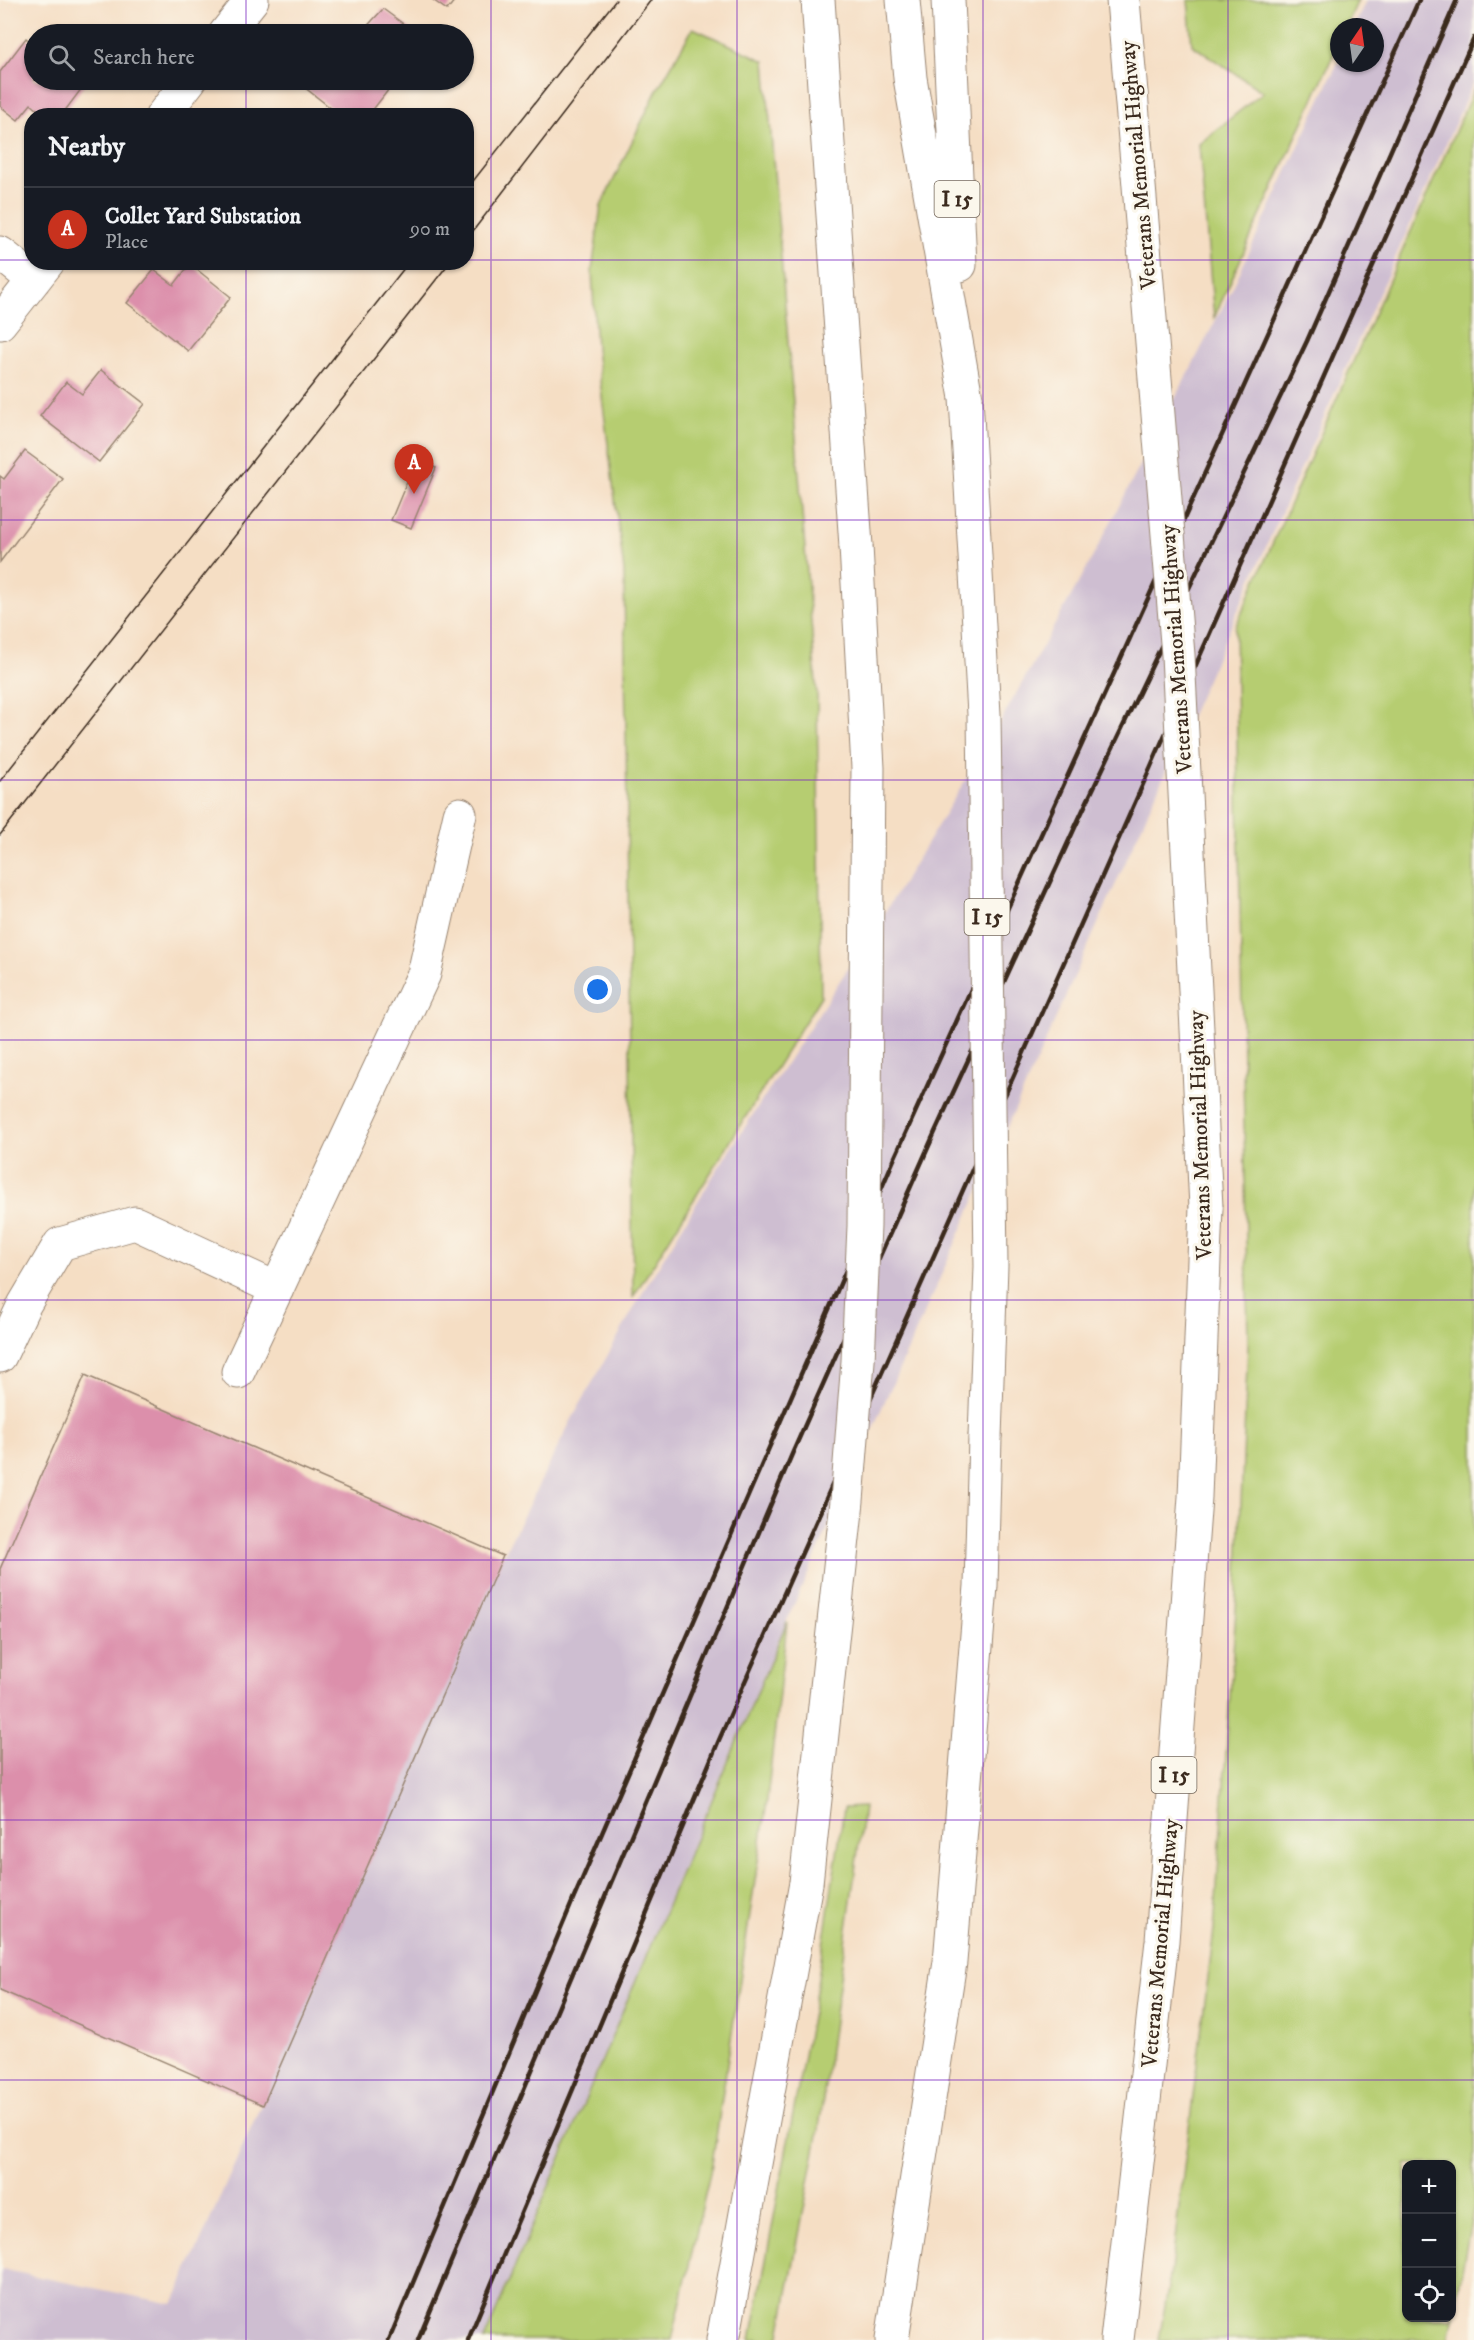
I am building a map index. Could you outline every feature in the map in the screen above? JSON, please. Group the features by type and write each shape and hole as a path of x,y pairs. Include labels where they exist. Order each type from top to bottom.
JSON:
{"main road":[{"path":"233,24 252,0"},
{"path":"723,2340 806,1883 847,1501 858,1361 864,1226 868,768 856,546 818,0"},
{"path":"903,0 910,78 966,398"},
{"name":"I 15","path":"892,2340 950,1962 981,1586 991,1266 984,714 966,398 948,0"},
{"name":"Veterans Memorial Highway","path":"1118,2337 1162,1941 1195,1497 1206,1207 1178,655 1123,0"},
{"path":"168,108 182,90"},
{"path":"0,253 24,264"},
{"path":"0,323 41,271"},
{"path":"238,1372 424,974 460,814"},
{"path":"0,1356 24,1305 60,1244 135,1223 277,1289"}],"shaded area":[{"path":"1366,0 1474,0 1474,81 777,1643 483,2340 0,2340 0,2269 173,2304 503,1556 572,1419 647,1285 715,1173 893,899 994,733 1089,564 1232,289 1333,72 1384,72 1384,18 1358,18"}],"green space":[{"path":"1188,0 1358,0 1350,18 1330,18 1330,62 1214,318 1199,144 1263,92 1192,45"},
{"path":"693,28 765,61 817,695 821,996 633,1297 624,571 596,349 592,271 601,206 656,92"},
{"path":"1474,89 1474,2206 1456,2302 1456,2160 1402,2160 1402,2322 1452,2322 1449,2340 1159,2340 1171,2271 1214,1930 1237,1594 1248,1344 1235,628"},
{"path":"787,1622 766,1808 712,2164 672,2340 484,2340"},
{"path":"864,1807 818,2135 779,2340 751,2340 816,1991 844,1808"}],"building":[{"path":"433,0 455,0 447,10"},
{"path":"383,9 403,24 369,24"},
{"path":"24,41 24,90 80,90 67,108 36,108 31,104 28,108 24,108 24,113 18,120 0,106 0,72"},
{"path":"308,90 388,90 374,108 331,108"},
{"path":"154,270 174,285 185,270 197,270 231,297 188,351 127,303"},
{"path":"101,370 145,404 99,462 40,416 66,382 82,394"},
{"path":"25,451 63,479 0,562 0,476 4,479"},
{"path":"416,460 436,468 411,528 391,520"},
{"path":"85,1375 503,1556 263,2105 0,1990 0,1569"}],"tram line":[{"path":"474,180 616,0"},
{"path":"474,230 651,0"},
{"path":"0,781 403,270"},
{"path":"0,835 444,270"}],"railway":[{"path":"389,2340 573,1900 895,1157 1419,0"},
{"path":"418,2340 792,1454 935,1132 1083,810 1307,341 1457,0"},
{"path":"468,2340 719,1740 1474,38"}],"place":[{"name":"Collet Yard Substation","path":"414,494"}]}
